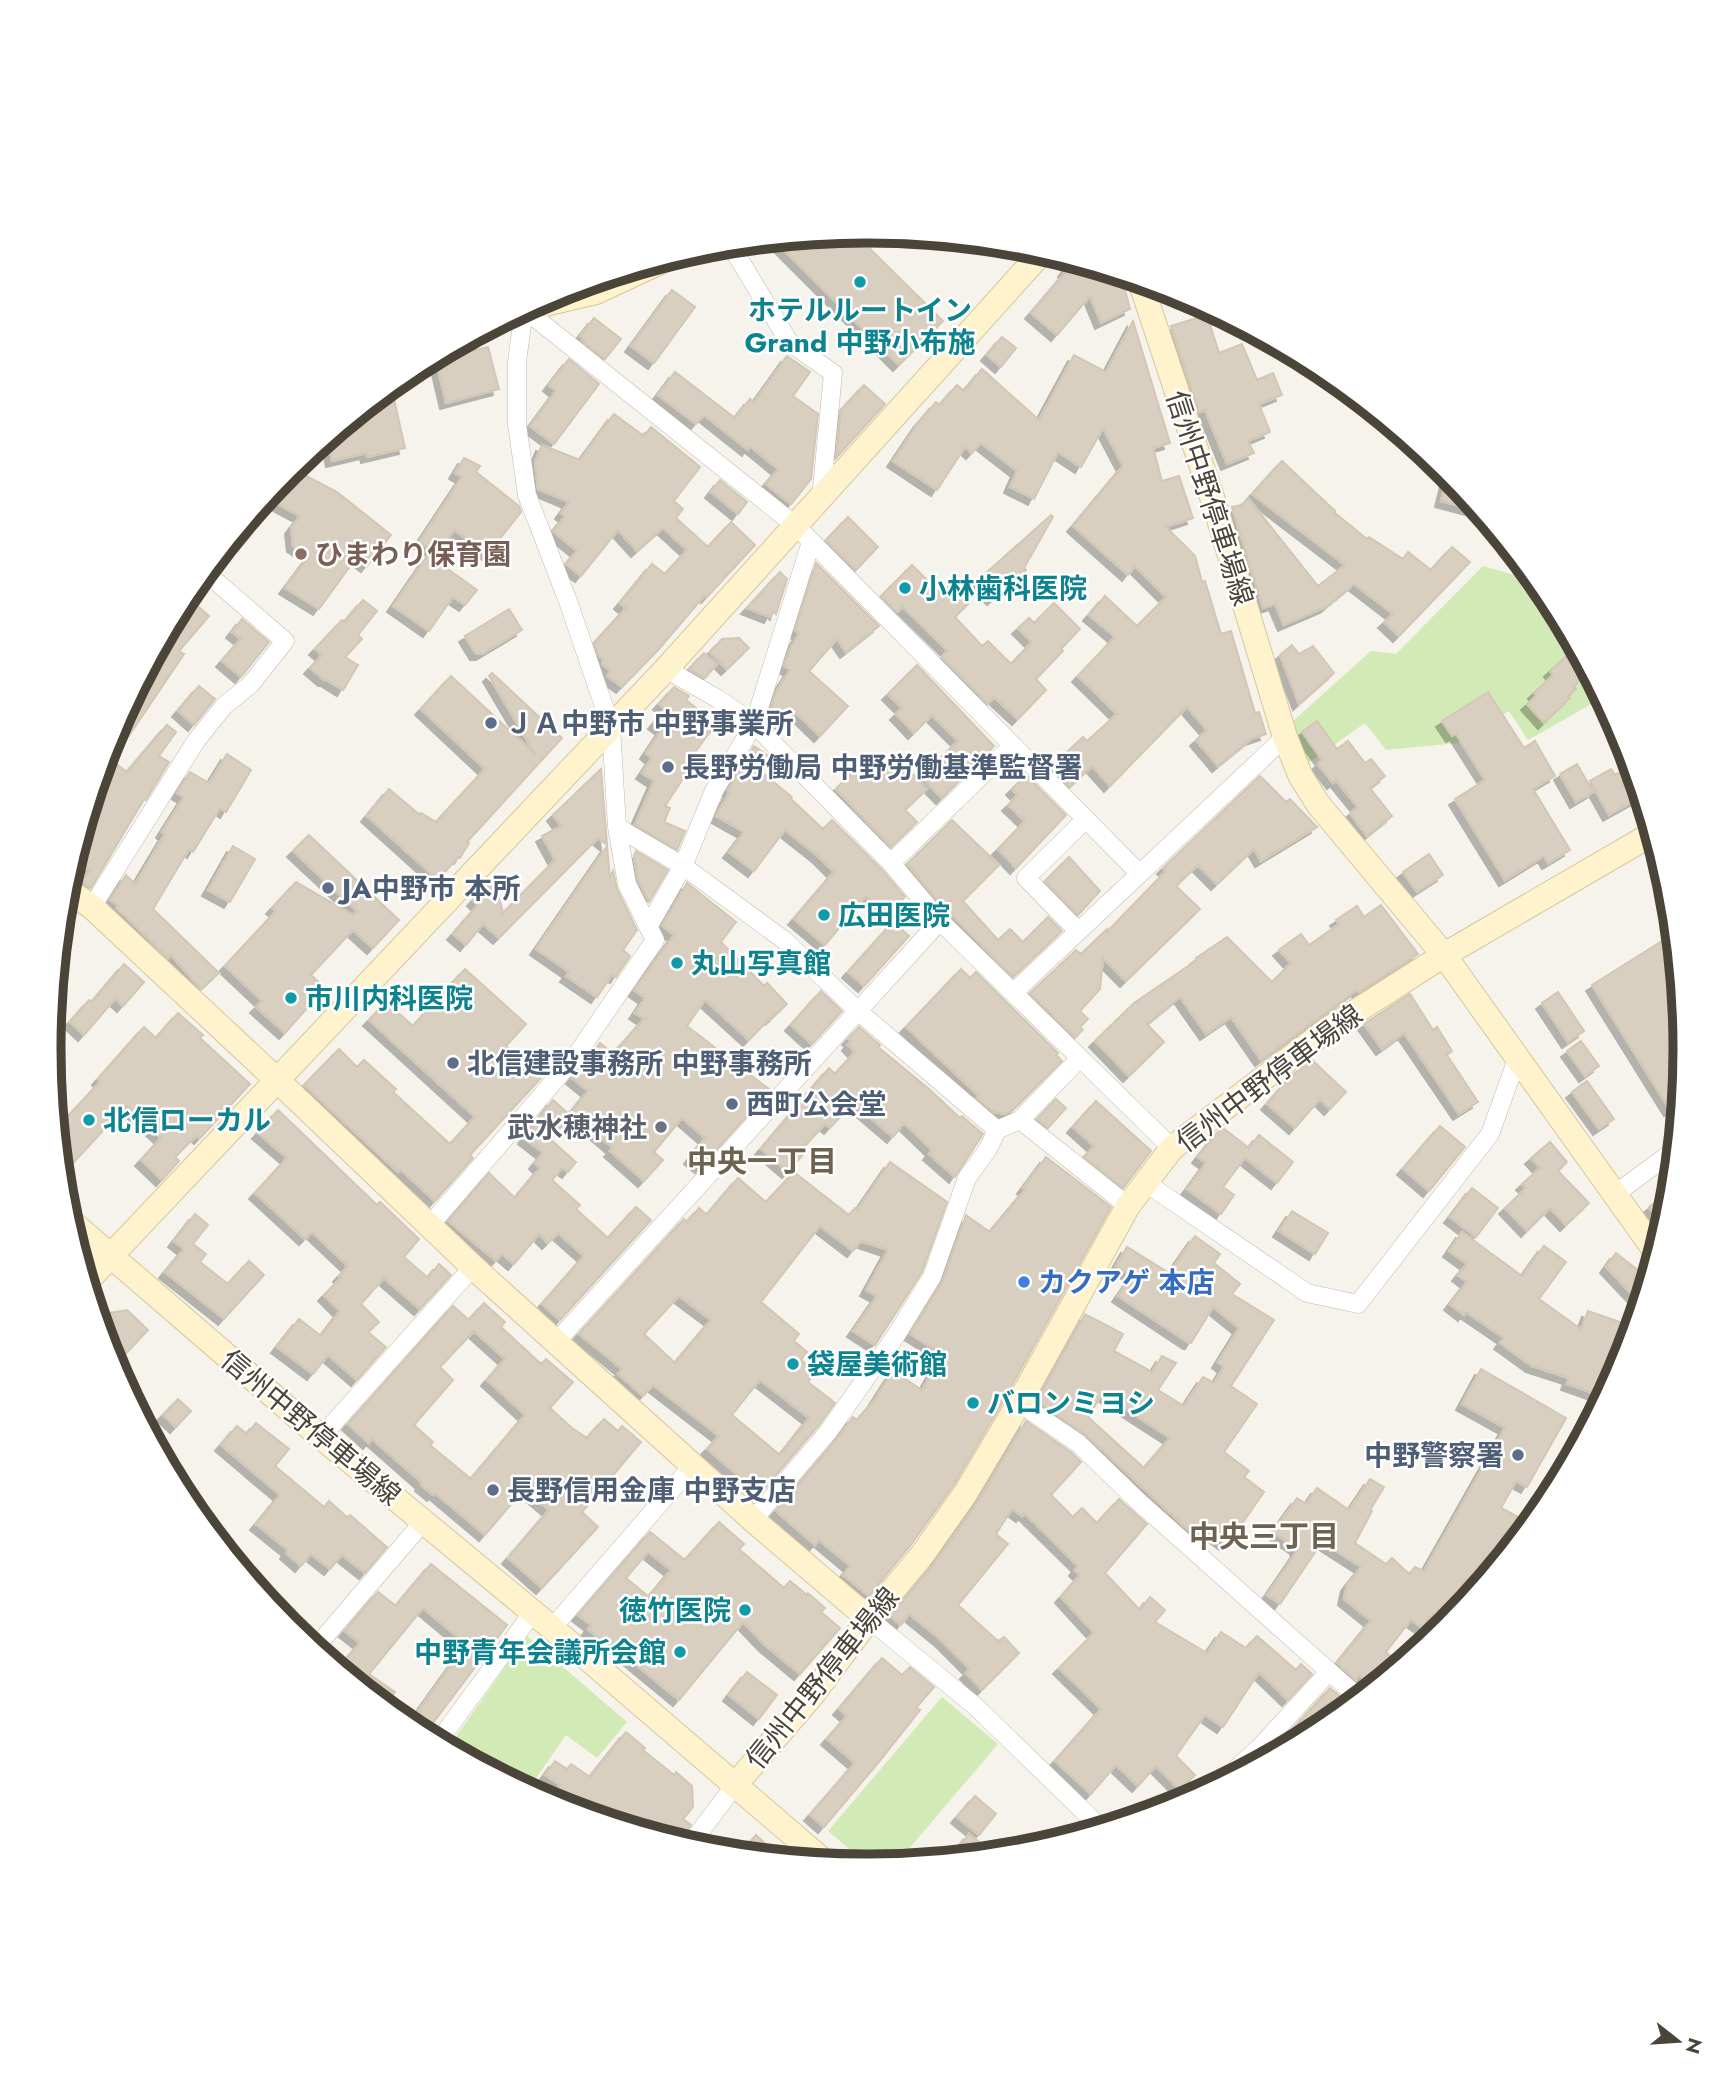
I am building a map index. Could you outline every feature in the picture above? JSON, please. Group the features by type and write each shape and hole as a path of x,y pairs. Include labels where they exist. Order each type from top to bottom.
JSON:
{"street":[{"path":"736,254 789,342 833,373 821,498"},
{"path":"648,926 683,866 714,792 754,724 803,534 821,498 1035,260"},
{"path":"584,295 611,285"},
{"name":"信州中野停車場線","path":"1144,293 1215,506 1285,737 1300,775 1318,804 1444,956"},
{"path":"532,316 803,534 1139,873"},
{"path":"429,1226 575,1057 655,940 628,884 617,827 611,727 569,604 527,495 517,424 517,362 522,321"},
{"path":"94,1273 666,669 803,534"},
{"path":"92,907 196,741 224,706 251,684 285,641 213,579"},
{"path":"666,669 718,699 754,724 891,863 940,920 1172,1148"},
{"path":"1014,992 1285,737"},
{"path":"891,863 1012,746"},
{"path":"1077,931 1026,878 1086,819"},
{"path":"617,827 683,866 784,940 858,1011 997,1130"},
{"name":"信州中野停車場線","path":"83,1232 321,1437 533,1612 735,1785 813,1694 869,1619 922,1555 965,1494 1019,1403 1128,1206 1172,1148 1327,1030 1444,956 1645,839"},
{"path":"76,896 92,907 555,1343 753,1520 975,1706 1094,1821"},
{"path":"555,1343 940,920"},
{"path":"1444,956 1649,1242"},
{"path":"753,1520 828,1432 895,1337 932,1277 967,1178 988,1149 997,1130 1020,1120 1080,1058"},
{"path":"1146,1183 1307,1293 1358,1304 1490,1134 1517,1059"},
{"path":"1020,1120 1128,1206"},
{"path":"1615,1194 1665,1157"},
{"path":"321,1437 473,1268"},
{"path":"1019,1403 1078,1443 1139,1502 1352,1692"},
{"path":"552,1628 693,1465"},
{"path":"321,1640 424,1521"},
{"path":"444,1734 533,1612"},
{"path":"1249,1757 1329,1672"},
{"path":"697,1836 735,1785 814,1853"}],"green space":[{"path":"1483,566 1519,576 1565,646 1594,702 1528,740 1509,711 1458,743 1386,750 1365,723 1307,764 1293,721 1371,651 1396,654"},
{"path":"527,1636 627,1722 597,1758 566,1735 534,1781 454,1740"},
{"path":"942,1697 998,1744 905,1853 855,1854 828,1831"}],"building":[{"name":"ホテルルートイン Grand 中野小布施","path":"864,243 943,321 899,365 782,248"},
{"path":"1067,268 1076,270 1124,285 1130,309 1101,323 1090,296 1057,335 1031,313"},
{"path":"672,290 695,307 654,363 631,346"},
{"path":"1202,316 1208,319 1219,353 1242,344 1257,380 1273,373 1282,395 1259,404 1270,432 1248,441 1254,453 1227,464 1205,410 1199,412 1171,326"},
{"path":"594,318 621,339 605,359 582,341 584,339 580,336"},
{"path":"1133,321 1170,443 1153,448 1162,481 1179,476 1193,518 1166,527 1195,556 1221,634 1231,631 1255,713 1259,712 1266,734 1251,739 1218,766 1196,740 1207,730 1187,707 1110,786 1092,766 1070,787 1051,767 1083,737 1087,741 1117,714 1078,676 1115,637 1089,615 1105,596 1137,626 1166,597 1135,566 1128,575 1073,526 1123,466 1103,428 1081,467 1058,452 1034,499 1010,487 1017,471 981,443 972,453 965,447 937,490 893,461 936,402 940,405 957,385 964,391 982,369 1039,420 1074,355 1106,372"},
{"path":"1002,337 1016,348 1001,367 987,355"},
{"path":"488,347 499,389 446,403 438,367 459,354"},
{"path":"787,356 810,372 793,396 818,414 811,479 791,504 766,484 778,469 750,446 748,450 704,415 696,424 658,395 675,372 735,418 750,399 754,402"},
{"path":"569,359 599,384 554,444 530,426 556,391 549,385"},
{"path":"864,385 885,404 836,458 841,410"},
{"path":"393,397 405,448 367,457 366,453 332,461 329,449"},
{"path":"614,414 644,436 651,427 700,467 674,501 683,509 676,518 708,547 731,522 755,545 707,597 705,595 622,687 607,676 610,671 602,664 603,659 598,655 594,643 626,608 620,603 652,564 665,574 687,550 663,528 637,551 618,530 581,576 566,564 577,551 553,531 565,516 561,513 569,502 538,489 535,462 542,445 580,460"},
{"path":"464,458 480,466 476,472 519,506 521,512 488,554 454,530 438,554 419,542 462,477 455,473"},
{"path":"1282,461 1335,513 1367,539 1369,537 1403,559 1408,552 1431,570 1452,547 1470,562 1399,636 1384,622 1393,614 1354,584 1326,607 1284,625 1275,604 1263,608 1232,507 1242,505 1248,498 1318,586 1345,565 1252,494"},
{"path":"302,474 337,492 391,535 367,566 356,558 319,609 285,588 309,556 293,546 291,528 300,516 275,503"},
{"path":"720,480 747,502 738,514 711,492"},
{"path":"1445,487 1463,507 1441,501"},
{"path":"1051,515 1053,517 1024,568 1026,570 993,599 977,581"},
{"path":"848,517 878,547 856,570 826,540"},
{"path":"428,555 477,590 465,605 453,597 429,631 393,606"},
{"path":"816,563 879,626 846,652 837,639 809,671 848,706 820,736 796,713 787,726 769,715 776,692 790,670 784,666 799,634 795,630"},
{"path":"912,565 941,594 950,584 969,603 955,617 982,646 988,641 1011,664 1032,642 1018,628 1029,618 1034,623 1054,603 1080,629 1036,679 1046,690 1018,719 994,697 988,704 942,657 948,651 903,607 897,612 881,596"},
{"path":"780,572 787,579 776,614 773,611 770,617 747,608"},
{"path":"363,600 377,611 358,635 362,639 345,657 358,665 343,690 324,680 310,668 322,655 315,649 342,620 345,622"},
{"path":"195,604 209,616 179,651 184,654 119,751 144,692"},
{"path":"509,609 522,630 482,654 476,654 465,636"},
{"path":"242,619 269,642 241,677 222,661 241,639 232,632"},
{"path":"739,638 749,648 727,669 710,652 722,639"},
{"path":"1292,645 1299,654 1313,646 1334,673 1299,704 1280,655"},
{"path":"704,653 717,664 705,678 689,669"},
{"path":"1569,654 1582,678 1573,686 1576,689 1568,696 1570,698 1544,723 1527,704 1536,696 1534,693 1553,675 1550,671"},
{"path":"917,665 994,746 942,798 921,777 958,741 932,715 914,733 896,714 902,708 888,694"},
{"path":"492,673 562,738 467,842 469,843 460,858 458,857 438,880 367,816 389,789 420,815 421,813 436,822 485,769 421,709 451,676 535,754 489,676"},
{"path":"199,686 215,699 194,725 178,711"},
{"path":"674,687 689,696 686,700 716,724 690,759 694,762 665,806 670,808 664,822 685,831 677,850 635,824 654,781 642,773 652,758 646,753 662,729 654,723 665,709 659,704"},
{"path":"1488,692 1524,748 1535,741 1555,776 1533,789 1570,850 1548,863 1544,856 1505,880 1455,799 1485,780 1456,734 1452,736 1442,721"},
{"path":"1317,721 1337,749 1348,741 1365,763 1371,759 1385,776 1370,788 1392,816 1367,836 1350,813 1358,807 1336,780 1333,783 1318,764 1322,760 1302,732"},
{"path":"167,725 176,732 159,756 169,762 91,888 82,882 89,871 83,866 114,763 127,772"},
{"path":"754,746 770,757 761,772 792,797 791,799 823,829 832,820 905,897 885,916 866,896 825,945 794,919 834,872 819,857 785,830 754,871 729,852 744,832 716,816"},
{"path":"227,754 251,770 226,812 220,808 193,852 189,849 153,909 219,973 201,989 171,955 168,958 117,908 119,906 110,900 126,875 135,884 184,797 177,793 190,772 209,783"},
{"path":"894,755 927,789 905,810 917,822 891,847 836,789 857,767 870,779"},
{"path":"1577,764 1593,792 1576,802 1560,774"},
{"path":"601,769 607,845 598,838 499,938 483,924 466,945 453,934 478,905 473,900 494,877 503,913 555,860 542,836 561,826 553,815"},
{"path":"1611,769 1615,775 1623,771 1633,801 1609,815 1590,781"},
{"path":"1026,775 1066,815 1016,868 998,849 1025,821 1008,805 1018,795 1012,789"},
{"path":"1260,776 1286,802 1290,799 1317,827 1261,861 1254,849 1217,884 1198,865 1176,886 1200,909 1126,981 1103,958 1100,989 1080,1011 1088,1019 1080,1027 1083,1030 1075,1037 1030,993 1076,950 1081,954 1107,929 1107,932 1166,871 1163,868"},
{"path":"952,820 999,865 963,901 998,940 1010,929 1023,942 1048,917 1062,931 1013,977 940,903 907,864"},
{"path":"309,835 399,920 373,948 353,930 311,975 325,988 285,1033 256,1007 262,1001 225,966 276,911 272,908 296,882 353,915 357,911 293,851"},
{"path":"233,846 255,859 230,902 208,890"},
{"path":"607,846 610,878 613,871 617,889 637,930 623,950 630,956 616,977 612,975 597,997 566,976 569,972 536,949"},
{"path":"636,851 668,870 649,902 638,880 634,856"},
{"path":"1429,854 1443,875 1417,892 1403,872"},
{"path":"1069,857 1100,891 1078,915 1045,881"},
{"path":"687,883 736,922 721,942 764,986 767,983 787,1004 749,1040 705,1000 687,1026 770,1090 701,1167 690,1158 705,1138 682,1118 654,1152 663,1160 644,1181 610,1151 613,1148 571,1112 588,1091 572,1078 600,1043 613,1054 644,1019 635,1013 645,998 634,990 674,935 662,926"},
{"path":"1381,905 1418,954 1359,992 1357,990 1261,1060 1231,1017 1206,1034 1180,997 1147,1024 1164,1042 1129,1076 1095,1041 1134,1003 1227,937 1272,982 1291,963 1279,950 1301,934 1309,945 1339,924 1336,920 1357,906 1364,917"},
{"path":"893,922 909,936 864,986 848,972"},
{"path":"1665,940 1673,1048 1670,1110 1592,985"},
{"path":"124,964 144,982 123,1006 115,999 84,1035 70,1022 89,1000 92,1002"},
{"path":"465,969 526,1024 506,1046 541,1078 470,1155 473,1158 435,1201 400,1169 398,1172 304,1085 339,1049 357,1067 364,1060 396,1089 393,1092 450,1144 475,1117 369,1020 386,1002 413,1026"},
{"path":"961,969 970,978 976,972 1058,1053 1056,1055 1062,1061 1013,1110 1005,1114 994,1112 977,1098 979,1096 906,1027"},
{"path":"821,991 842,1011 812,1044 791,1025"},
{"path":"1558,992 1584,1031 1568,1042 1542,1003"},
{"path":"1410,994 1433,1030 1437,1027 1452,1051 1447,1055 1478,1102 1459,1114 1404,1033 1382,1049 1364,1024"},
{"path":"178,1013 203,1035 200,1038 250,1084 200,1138 197,1135 175,1157 179,1161 162,1180 141,1160 161,1138 126,1106 73,1163 69,1159 65,1120 100,1082 98,1079 144,1027 156,1038"},
{"path":"859,1027 880,1045 878,1047 960,1118 962,1116 983,1134 955,1177 929,1154 932,1150 904,1123 893,1137 853,1103 830,1128 825,1124 803,1148 806,1151 788,1172 761,1149 829,1068 835,1074 855,1052 848,1045 851,1041 848,1039"},
{"path":"1581,1041 1599,1066 1585,1076 1567,1051"},
{"path":"1312,1060 1346,1092 1330,1109 1320,1099 1295,1128 1267,1104 1291,1076"},
{"path":"1587,1081 1614,1119 1599,1129 1572,1092"},
{"path":"1056,1099 1066,1108 1048,1128 1037,1119"},
{"path":"553,1100 571,1116 550,1139 576,1162 568,1172 562,1168 552,1180 580,1205 576,1209 608,1238 636,1207 651,1220 560,1320 542,1304 584,1256 558,1233 548,1243 539,1234 514,1264 502,1254 496,1261 448,1221 489,1173 515,1198 540,1168 535,1163 543,1153 524,1138"},
{"path":"1096,1101 1151,1151 1123,1188 1084,1157 1094,1146 1073,1127"},
{"path":"278,1110 377,1205 380,1202 419,1239 404,1257 428,1278 439,1264 451,1275 420,1309 384,1278 361,1304 379,1322 368,1332 386,1347 357,1380 328,1355 313,1374 277,1347 299,1319 321,1336 340,1311 324,1295 341,1278 339,1276 348,1266 312,1232 305,1239 255,1193 287,1158 258,1133"},
{"path":"1440,1126 1465,1147 1429,1191 1403,1169"},
{"path":"1223,1128 1249,1148 1259,1135 1293,1162 1277,1183 1245,1158 1223,1187 1234,1195 1221,1214 1187,1189 1206,1163 1198,1157"},
{"path":"1550,1142 1567,1162 1558,1171 1589,1203 1566,1225 1550,1208 1527,1231 1505,1208 1526,1188 1522,1184 1540,1168 1531,1158"},
{"path":"1046,1157 1111,1207 953,1486 910,1546 869,1596 843,1575 850,1566 819,1540 815,1545 776,1511 853,1417 857,1420 873,1402 893,1371 922,1390 942,1354 910,1334 943,1281 966,1215 990,1232 1025,1190 1023,1188"},
{"path":"890,1162 947,1202 922,1272 875,1345 853,1331 877,1296 866,1290 888,1250 861,1241 853,1251 820,1226 761,1302 799,1334 794,1341 807,1352 801,1360 816,1372 808,1382 835,1403 760,1494 707,1449 719,1436 653,1385 643,1396 618,1374 622,1369 579,1334 684,1219 687,1222 699,1208 707,1215 738,1178 766,1202 794,1172 849,1215 855,1208 857,1210","holes":["679,1296 711,1320 675,1363 644,1334","760,1380 809,1418 780,1455 732,1415"]},
{"path":"1472,1188 1498,1208 1476,1237 1450,1217"},
{"path":"1658,1200 1655,1215 1649,1207"},
{"path":"1292,1211 1328,1233 1315,1254 1279,1231"},
{"path":"195,1214 208,1225 193,1244 206,1254 200,1262 228,1284 249,1261 264,1275 224,1319 165,1272 184,1249 174,1241"},
{"path":"1462,1232 1522,1276 1544,1246 1566,1262 1539,1299 1581,1329 1588,1311 1624,1323 1595,1394 1567,1384 1569,1378 1532,1366 1500,1343 1504,1338 1450,1304 1467,1282 1458,1275 1467,1264 1449,1251"},
{"path":"1195,1236 1220,1254 1214,1263 1240,1284 1232,1294 1274,1320 1231,1386 1257,1404 1224,1452 1249,1471 1244,1477 1264,1492 1227,1545 1203,1528 1196,1537 1086,1435 1037,1401 1085,1314 1123,1334 1114,1351 1152,1372 1162,1356 1176,1363 1158,1390 1184,1406 1203,1377 1214,1383 1224,1367 1218,1362 1239,1328 1213,1307 1189,1343 1118,1296 1132,1276 1116,1266 1127,1247 1169,1273","holes":["1102,1394 1170,1438 1144,1468 1088,1417"]},
{"path":"1616,1253 1640,1272 1633,1296 1606,1267"},
{"path":"484,1303 505,1322 501,1327 541,1364 546,1359 573,1382 550,1408 572,1428 587,1438 604,1419 618,1431 622,1426 641,1442 582,1512 598,1527 542,1588 508,1558 549,1510 524,1489 485,1535 435,1493 433,1495 421,1485 422,1483 372,1439 369,1443 348,1424 453,1306 469,1320","holes":["474,1331 505,1359 487,1380 525,1415 471,1479 430,1445 433,1442 414,1425 453,1380 440,1367"]},
{"path":"127,1310 148,1330 123,1357 106,1313"},
{"path":"1481,1369 1566,1418 1527,1487 1516,1481 1501,1508 1520,1518 1506,1539 1473,1580 1437,1618 1433,1614 1421,1627 1411,1620 1386,1652 1393,1659 1366,1681 1359,1675 1356,1680 1337,1663 1371,1621 1344,1599 1347,1585 1361,1567 1322,1542 1280,1604 1267,1595 1297,1551 1273,1532 1297,1498 1306,1504 1317,1488 1349,1510 1370,1479 1384,1487 1355,1543 1386,1564 1392,1558 1409,1574 1415,1567 1424,1571 1505,1428 1462,1404"},
{"path":"178,1399 191,1411 176,1427 163,1415"},
{"path":"1026,1421 1081,1462 1051,1495 1073,1517 1082,1508 1097,1523 1119,1499 1147,1524 1105,1573 1140,1610 1150,1597 1165,1610 1155,1622 1207,1653 1221,1632 1246,1648 1257,1636 1296,1670 1301,1664 1312,1674 1288,1700 1259,1672 1223,1727 1205,1715 1176,1756 1195,1775 1180,1790 1156,1766 1138,1786 1116,1765 1091,1794 1055,1761 1101,1709 1059,1668 1094,1633 1061,1597 1080,1575 1075,1570 1078,1566 1024,1513 1022,1516 1012,1509 996,1534 1008,1544 958,1605 998,1641 1004,1637 1019,1653 982,1690 966,1673 970,1669 941,1640 909,1614 901,1625 890,1616 934,1564 977,1503"},
{"path":"256,1423 289,1449 275,1466 324,1507 329,1501 387,1547 365,1573 342,1555 330,1569 311,1554 301,1566 286,1553 288,1550 256,1524 280,1495 221,1445 237,1426 247,1434"},
{"path":"719,1522 744,1544 739,1549 784,1588 790,1581 807,1595 808,1593 825,1608 821,1612 840,1628 800,1674 765,1645 743,1622 679,1700 612,1645 610,1648 588,1629 591,1625 578,1615 650,1532 685,1560","holes":["648,1552 671,1570 649,1597 626,1578"]},
{"path":"431,1564 507,1625 431,1726 415,1715 466,1644 423,1608 369,1674 395,1692 391,1698 341,1658 342,1656 346,1659 360,1643 345,1631 378,1592 396,1606"},
{"path":"882,1658 902,1675 910,1667 934,1687 916,1708 920,1710 824,1827 810,1815 855,1763 827,1739 847,1716 839,1709"},
{"path":"747,1672 777,1695 759,1719 729,1695"},
{"path":"1330,1688 1341,1697 1335,1704 1286,1736"},
{"path":"626,1732 645,1748 643,1750 692,1786 693,1807 683,1819 691,1825 685,1833 608,1811 556,1792 560,1785 545,1775 555,1761 567,1769 571,1764 590,1777"},
{"path":"975,1796 996,1814 979,1835 957,1817"},
{"path":"969,1834 983,1845 972,1847 957,1849"},
{"path":"756,1835 770,1848 762,1847 747,1845"}],"place":[{"name":"ホテルルートイン Grand 中野小布施","path":"860,282"},
{"name":"ひまわり保育園","path":"301,554"},
{"name":"小林歯科医院","path":"905,588"},
{"name":"ＪＡ中野市 中野事業所","path":"491,723"},
{"name":"長野労働局 中野労働基準監督署","path":"668,767"},
{"name":"JA中野市 本所","path":"328,888"},
{"name":"広田医院","path":"824,915"},
{"name":"丸山写真館","path":"677,963"},
{"name":"市川内科医院","path":"291,998"},
{"name":"北信建設事務所 中野事務所","path":"453,1063"},
{"name":"西町公会堂","path":"732,1104"},
{"name":"北信ローカル","path":"89,1120"},
{"name":"武水穂神社","path":"661,1127"},
{"name":"カクアゲ 本店","path":"1024,1282"},
{"name":"袋屋美術館","path":"793,1364"},
{"name":"バロンミヨシ","path":"973,1403"},
{"name":"中野警察署","path":"1518,1455"},
{"name":"長野信用金庫 中野支店","path":"493,1490"},
{"name":"徳竹医院","path":"745,1610"},
{"name":"中野青年会議所会館","path":"680,1652"}],"district":[{"name":"中央一丁目","path":"762,1162"},
{"name":"中央三丁目","path":"1264,1537"}]}
